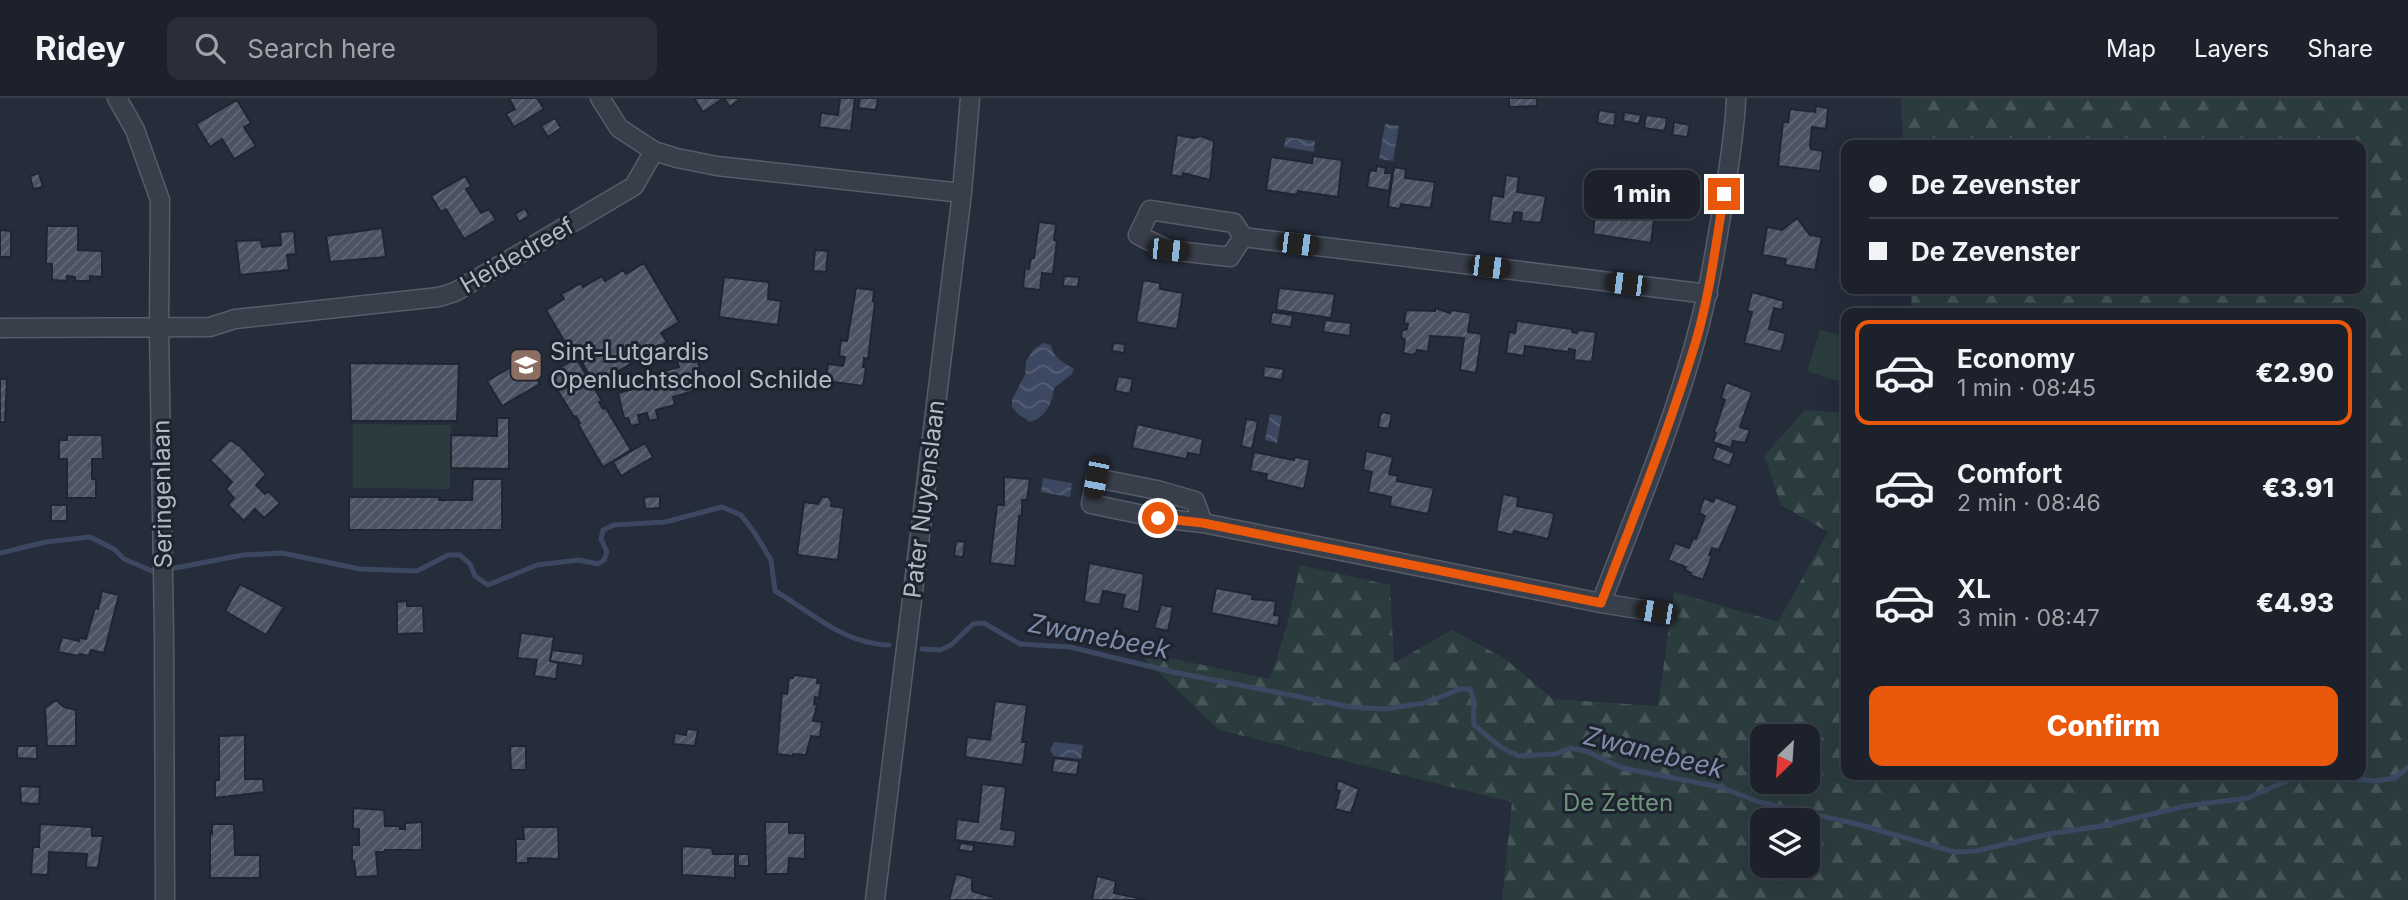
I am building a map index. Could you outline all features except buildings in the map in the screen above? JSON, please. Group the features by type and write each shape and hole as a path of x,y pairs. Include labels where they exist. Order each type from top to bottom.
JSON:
{"street":[{"name":"Seringenlaan","path":"117,98 135,130 160,200 165,900"},
{"path":"600,98 619,128 654,151 677,158 717,166 962,193"},
{"name":"Pater Nuyenslaan","path":"875,900 962,193 970,98"},
{"path":"1601,603 1696,341 1707,294 1735,123 1736,98"},
{"name":"Heidedreef","path":"0,328 210,327 234,319 439,297 455,292 635,186 654,151"},
{"path":"1150,211 1234,223 1243,237 1230,257 1168,250 1139,235 1150,211"},
{"path":"1243,237 1707,294"},
{"path":"1203,523 1195,501 1157,490 1096,478 1091,504 1158,518 1203,523 1656,612"}],"green space":[{"name":"De Zetten","path":"1901,98 2408,98 2408,900 1502,900 1512,802 1219,730 1136,651 1270,679 1287,625 1300,565 1390,585 1394,663 1452,630 1504,658 1553,699 1658,706 1674,592 1778,622 1828,532 1781,505 1764,456 1805,410 1841,413 1841,780 2366,780 2366,308 1912,308 1911,294 2366,294 2366,140 1903,140"},
{"path":"1820,329 1841,335 1841,382 1807,371"},
{"path":"353,424 451,425 450,489 353,488"}],"water":[{"path":"1385,124 1399,126 1393,161 1379,159"},
{"path":"1286,137 1315,141 1314,152 1284,147"},
{"path":"1043,343 1051,345 1056,356 1074,369 1072,374 1054,388 1050,404 1044,413 1030,422 1012,407 1012,399 1025,375 1026,361 1034,349"},
{"path":"1270,414 1282,416 1277,443 1265,440"},
{"path":"1043,478 1072,483 1070,497 1041,492"},
{"path":"1054,742 1083,745 1081,759 1054,756 1050,750"}],"waterway":[{"name":"Zwanebeek","path":"175,568 243,555 282,553 360,569 417,571 448,555 460,555 470,564 475,576 488,585 537,565 579,560 598,564 604,560 607,552 601,539 603,530 614,525 665,522 722,507 741,515 754,532 771,560 775,591 843,633 872,643 889,645"},
{"name":"Zwanebeek","path":"0,553 46,542 90,537 114,549 124,559 152,571"},
{"name":"Zwanebeek","path":"922,649 940,650 951,645 973,624 984,623 1020,644 1070,647 1173,672 1351,707 1384,709 1425,703 1460,689 1470,689 1474,703 1474,725 1502,748 1519,756 1556,754 1570,748 1586,751 1622,768 1720,787 1759,802 1857,824 1955,852 1976,851 2054,833 2102,826 2186,806 2248,798 2289,780"},
{"name":"Zwanebeek","path":"2365,780 2395,778 2408,767"}],"place":[{"name":"Sint-Lutgardis Openluchtschool Schilde","path":"526,365"}],"route":[{"path":"1158,518 1203,523 1601,603 1696,341 1724,194"}]}
